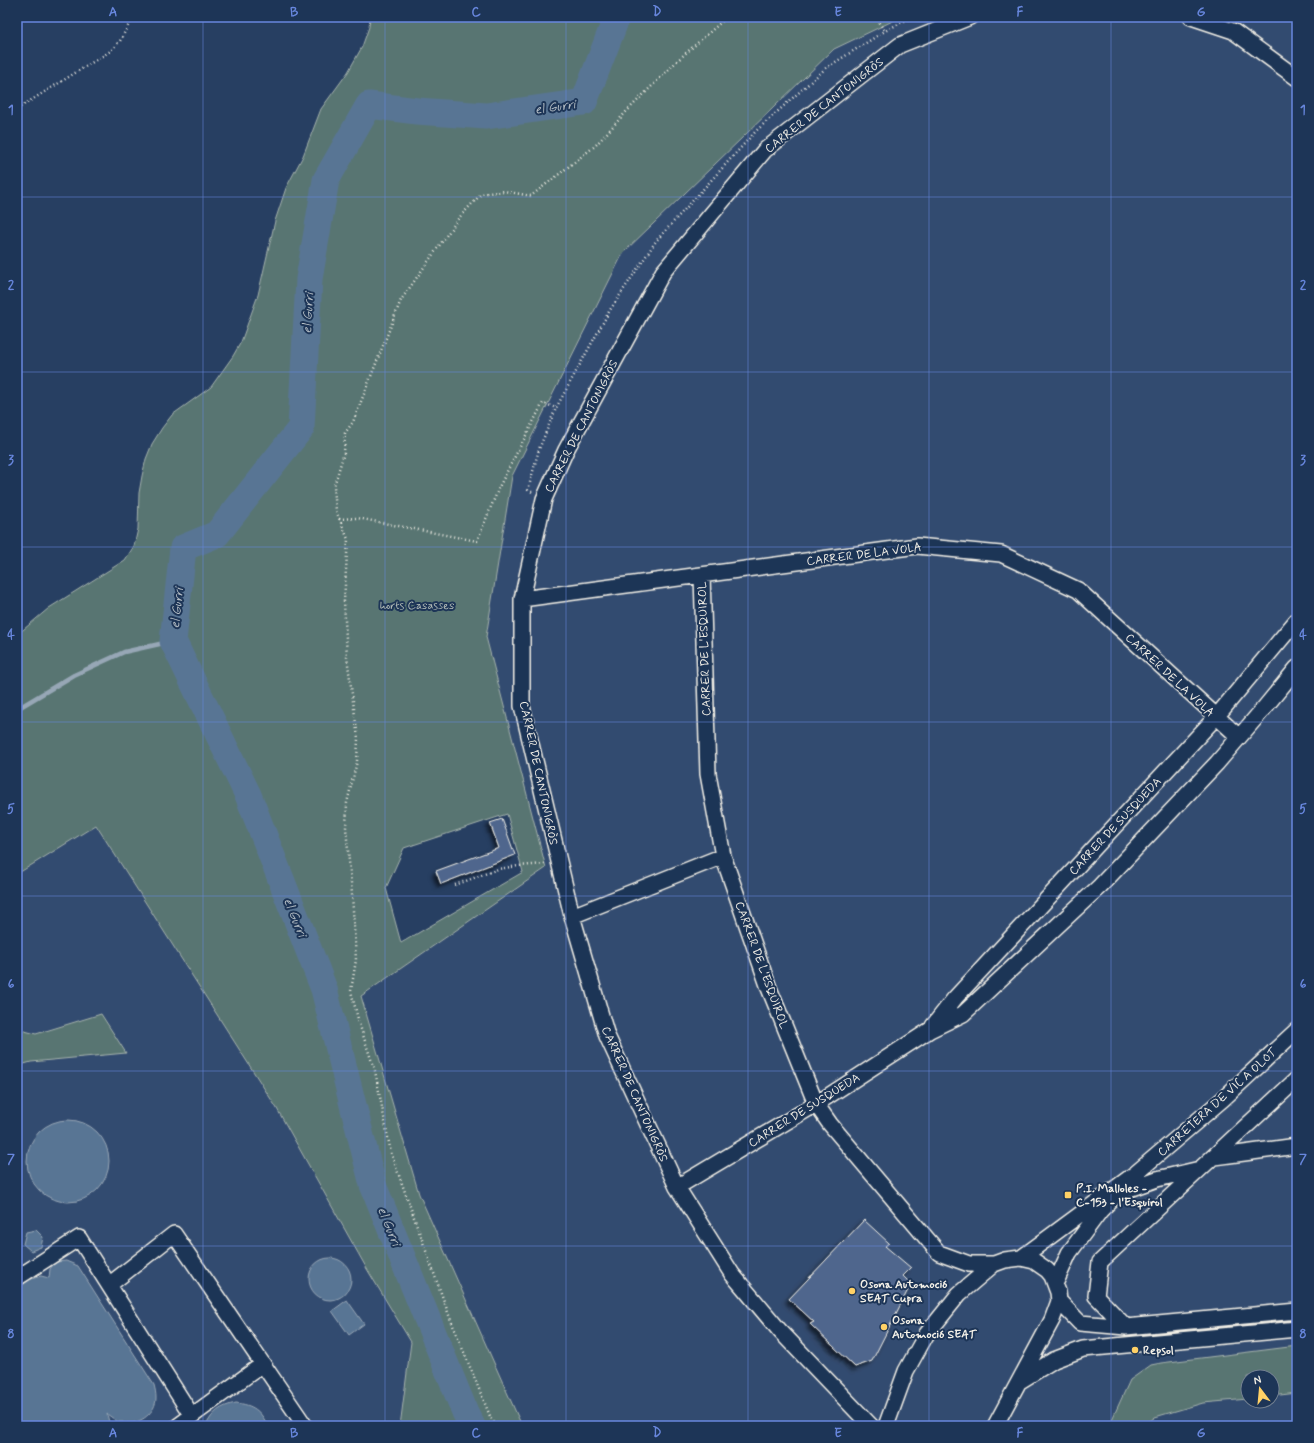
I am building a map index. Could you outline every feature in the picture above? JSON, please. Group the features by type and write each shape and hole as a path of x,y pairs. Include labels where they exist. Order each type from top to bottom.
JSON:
{"street":[{"name":"CARRER DE CANTONIGRÒS","path":"871,1426 780,1331 732,1274 677,1187 607,1036 572,916 522,706 522,599 544,499 566,450 663,272 765,150 900,45 970,17"},
{"path":"1191,17 1233,31 1297,78"},
{"name":"CARRER DE LA VOLA","path":"522,599 917,546 1001,554 1078,590 1239,737"},
{"name":"CARRER DE L'ESQUIROL","path":"702,575 708,774 723,856 769,988 816,1104 830,1124 939,1253 969,1264 994,1264"},
{"name":"CARRER DE SUSQUEDA","path":"930,1030 955,998 1216,717 1297,620"},
{"name":"CARRER DE SUSQUEDA","path":"677,1187 816,1104 930,1030 963,1014 1100,886 1217,763 1297,668"},
{"path":"572,916 723,856"},
{"name":"CARRETERA DE VIC A OLOT","path":"1021,1258 1136,1173 1223,1099 1297,1030"},
{"path":"1126,1327 1096,1296 1100,1262 1297,1078"},
{"path":"1214,1157 1297,1146"},
{"path":"1118,1193 1157,1179 1200,1169"},
{"name":"CARRETERA DE VIC A OLOT","path":"1055,1284 1069,1252 1100,1212 1136,1173"},
{"path":"109,1285 174,1234 305,1426"},
{"path":"17,1278 79,1238 192,1416"},
{"path":"886,1426 906,1371 926,1335 959,1294 994,1264 1005,1260 1021,1258 1040,1264 1052,1276 1058,1292 1059,1301 1052,1320 995,1426"},
{"path":"1059,1301 1080,1323 1126,1327 1297,1312"},
{"path":"1020,1381 1054,1360 1083,1349 1297,1329"},
{"path":"178,1426 263,1364"}],"path":[{"path":"17,109 109,52 120,41 133,17"},
{"path":"496,1426 490,1416 450,1318 391,1153 376,1071 359,1023 351,991 356,960 346,828 347,803 357,761 358,738 347,657 344,601 348,540 336,511 334,486 344,453 345,433 353,422 401,300 458,219 481,194 504,191 531,196 595,146 626,112 678,60 727,17"},
{"path":"881,17 877,20 885,31"},
{"path":"339,519 357,518 477,542 500,485 543,403 556,408"},
{"path":"455,885 498,869 533,864"}],"shaded area":[{"path":"901,17 1297,17 1297,1426 522,1426 419,1194 361,996 545,868 486,637 512,476 623,253 834,49"},
{"path":"96,825 276,1107 367,1269 411,1342 400,1426 17,1426 17,1066 31,1062 101,1014 36,1034 17,1029 17,874"},
{"path":"68,1120 84,1123 97,1132 106,1145 109,1161 106,1177 97,1190 84,1199 68,1202 52,1199 39,1190 30,1177 27,1161 30,1145 39,1132 52,1123"},
{"path":"36,1230 43,1237 41,1247 31,1251 23,1244 26,1232"},
{"path":"326,1258 334,1258 342,1261 348,1267 351,1279 348,1291 342,1297 334,1300 326,1300 318,1297 312,1291 309,1283 309,1275 312,1267 318,1261"},
{"path":"66,1261 78,1266 154,1385 156,1398 151,1412 142,1419 132,1423 127,1423 127,1426 123,1426 123,1422 118,1422 107,1414 110,1426 17,1426 17,1284 28,1277 31,1279 41,1276 49,1278 50,1269 55,1262"},
{"path":"347,1300 364,1324 349,1335 332,1311"},
{"path":"236,1403 247,1405 255,1409 259,1412 268,1426 206,1426 214,1413 221,1408"}],"green space":[{"name":"horts Casasses","path":"370,17 901,17 834,49 623,253 512,476 486,637 546,868 361,996 419,1194 522,1426 400,1426 411,1342 367,1269 276,1107 96,825 17,874 17,635 49,608 125,560 134,546 138,529 139,493 142,476 146,459 152,444 172,415 211,387 241,342 258,295 275,221 286,188 303,156 321,109 348,72 362,47 369,27","holes":["507,814 523,872 401,943 386,888 404,848"]},
{"path":"101,1014 126,1053 31,1062 17,1066 17,1029 36,1034"},
{"path":"1297,1346 1297,1393 1280,1395 1280,1369 1240,1369 1240,1400 1203,1403 1155,1417 1144,1426 1109,1426 1130,1380 1151,1365"}],"building":[{"path":"502,819 515,855 441,884 436,871 499,848 490,823"},
{"name":"Osona Automoció SEAT Cupra","path":"864,1220 889,1243 885,1246 911,1268 903,1276 911,1284 872,1361 855,1367 810,1324 814,1322 789,1299"}],"waterway":[{"name":"el Gurri","path":"472,1426 373,1185 324,989 248,795 173,641 183,548 217,534 301,428 309,279 326,180 369,105 417,111 486,116 584,102 614,24 615,17"},
{"path":"17,709 74,675 124,652 173,641"}],"place":[{"name":"P.I. Malloles - C-153 - l'Esquirol","path":"1068,1195"},
{"name":"Osona Automoció SEAT Cupra","path":"852,1291"},
{"name":"Osona Automoció SEAT","path":"884,1327"},
{"name":"Repsol","path":"1135,1350"}]}
